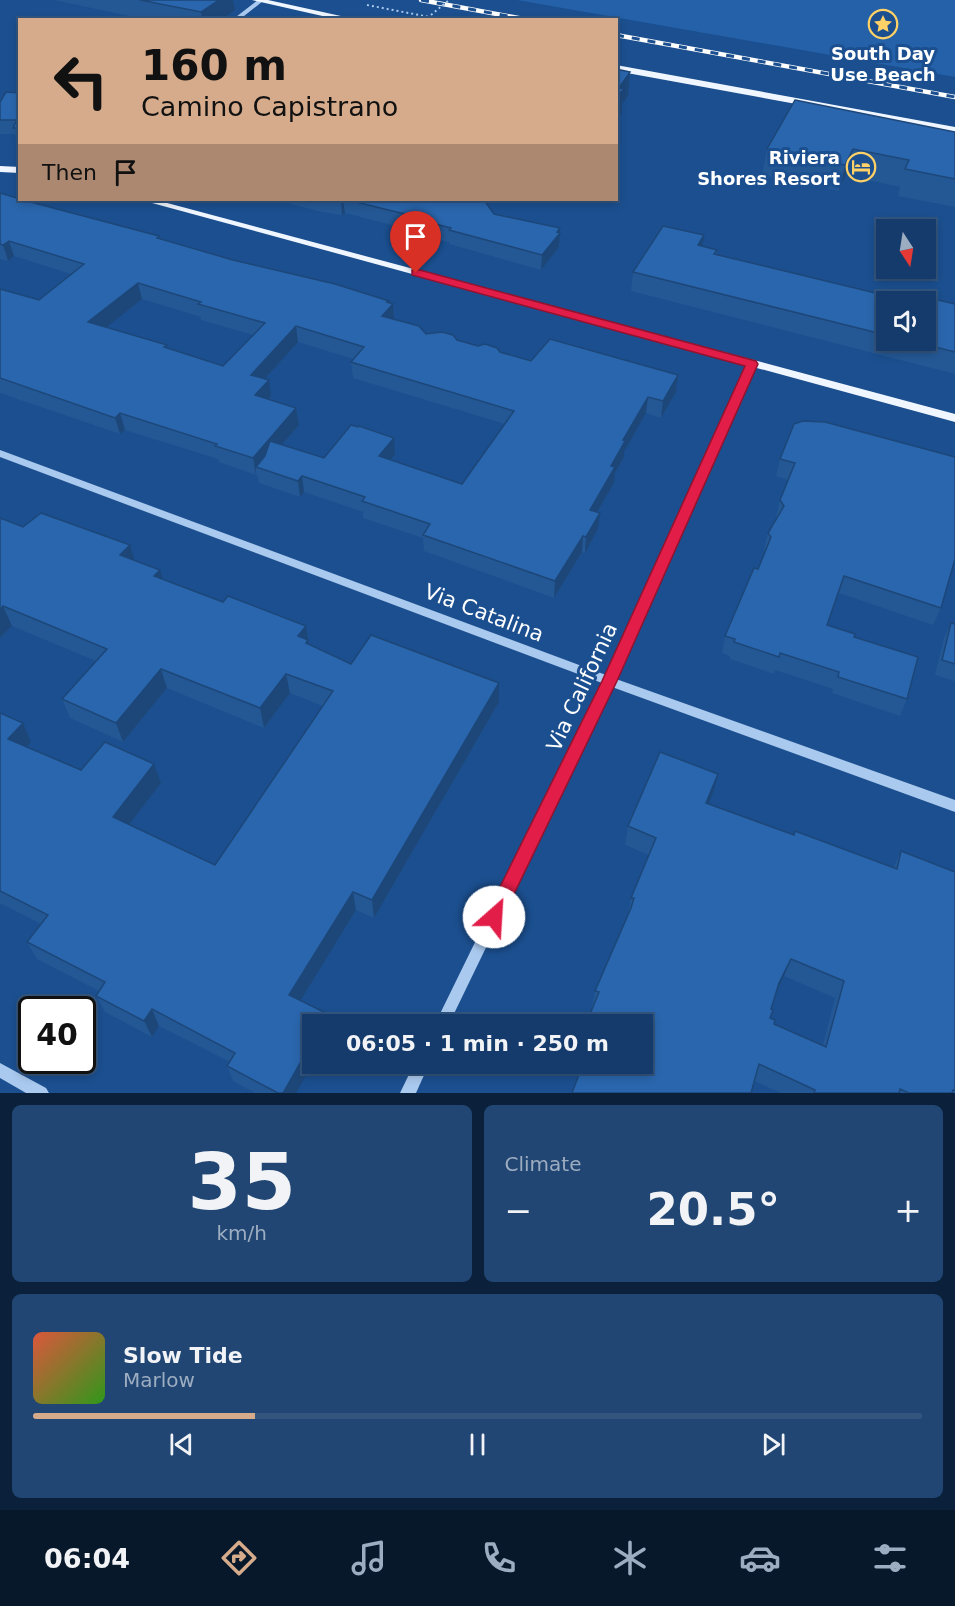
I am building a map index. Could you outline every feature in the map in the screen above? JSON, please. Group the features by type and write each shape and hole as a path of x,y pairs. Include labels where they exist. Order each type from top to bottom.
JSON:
{"main road":[{"path":"258,0 345,18"},
{"path":"618,68 955,130"},
{"path":"0,169 18,170"},
{"path":"150,201 955,418"}],"street":[{"path":"237,18 258,0"},
{"name":"Via California","path":"446,1014 609,681 752,364"},
{"name":"Via Catalina","path":"0,453 609,681 955,806"},
{"path":"0,1070 41,1093"},
{"path":"410,1092 418,1074"}],"path":[{"path":"447,18 431,15 449,0"},
{"path":"363,4 436,18"}],"shaded area":[{"path":"517,0 955,0 955,77"}],"building":[{"path":"140,0 219,0 201,12"},
{"path":"618,69 630,72 619,88 624,89 618,96"},
{"path":"6,92 18,93 18,128 13,128 17,120 0,120 0,102"},
{"path":"795,100 955,132 955,179 905,169 909,160 853,149 845,165 767,149"},
{"path":"0,193 18,198 18,201 27,201 159,236 157,238 233,260 335,284 389,301 387,302 393,304 382,316 419,326 426,334 442,332 453,335 457,340 478,346 485,344 497,348 500,352 531,361 550,339 678,375 663,401 648,397 623,440 625,441 611,466 615,467 590,510 600,513 555,581 423,535 430,524 362,501 365,497 302,476 298,481 256,467 265,456 270,441 324,458 351,425 394,438 379,456 462,484 514,411 351,362 364,347 296,326 251,375 269,380 255,395 296,408 253,458 120,413 115,418 0,378 0,289 39,300 84,264 9,241 3,245 0,244","holes":["138,283 201,302 198,304 265,323 223,366 164,347 167,345 88,322"]},
{"path":"352,201 485,201 494,214 560,228 557,232 560,233 542,255 449,230 451,228 427,222 429,220"},
{"path":"663,226 704,235 698,245 717,250 714,254 876,293 876,333 633,272"},
{"path":"936,300 955,304 955,352 936,347"},
{"path":"803,421 825,422 955,457 955,559 941,608 844,576 827,625 855,634 854,637 918,657 907,699 838,677 839,672 780,653 779,657 734,642 735,639 725,636 754,568 758,569 771,537 768,533 784,506 780,500 795,463 780,459 794,424"},
{"path":"41,513 130,545 120,555 160,570 154,576 223,602 228,596 306,626 298,636 308,640 306,643 351,664 371,635 499,683 372,900 353,892 289,995 328,1014 302,1014 302,1060 283,1093 278,1093 227,1066 235,1053 152,1009 144,1021 96,996 105,982 27,942 48,915 0,891 0,713 23,723 8,739 81,770 105,742 154,764 113,817 215,865 333,691 286,674 260,708 161,669 116,723 62,699 107,649 3,606 0,610 0,518 23,527"},
{"path":"951,623 955,624 955,664 942,660"},
{"path":"660,752 718,774 706,803 794,835 795,831 897,869 901,851 955,872 955,1090 952,1093 909,1093 900,1089 899,1093 814,1093 815,1090 759,1064 751,1093 572,1093 579,1074 653,1074 653,1014 590,1014 599,992 595,991 631,908 634,898 631,898 656,838 628,826","holes":["791,959 844,981 826,1047 774,1024 775,1020 770,1018 779,983"]}],"railway":[{"path":"421,0 518,18"},
{"path":"618,35 955,97"}],"place":[{"name":"South Day Use Beach","path":"883,24"},
{"name":"Riviera Shores Resort","path":"861,167"}],"route":[{"path":"416,273 752,364 609,681 494,917"}]}
